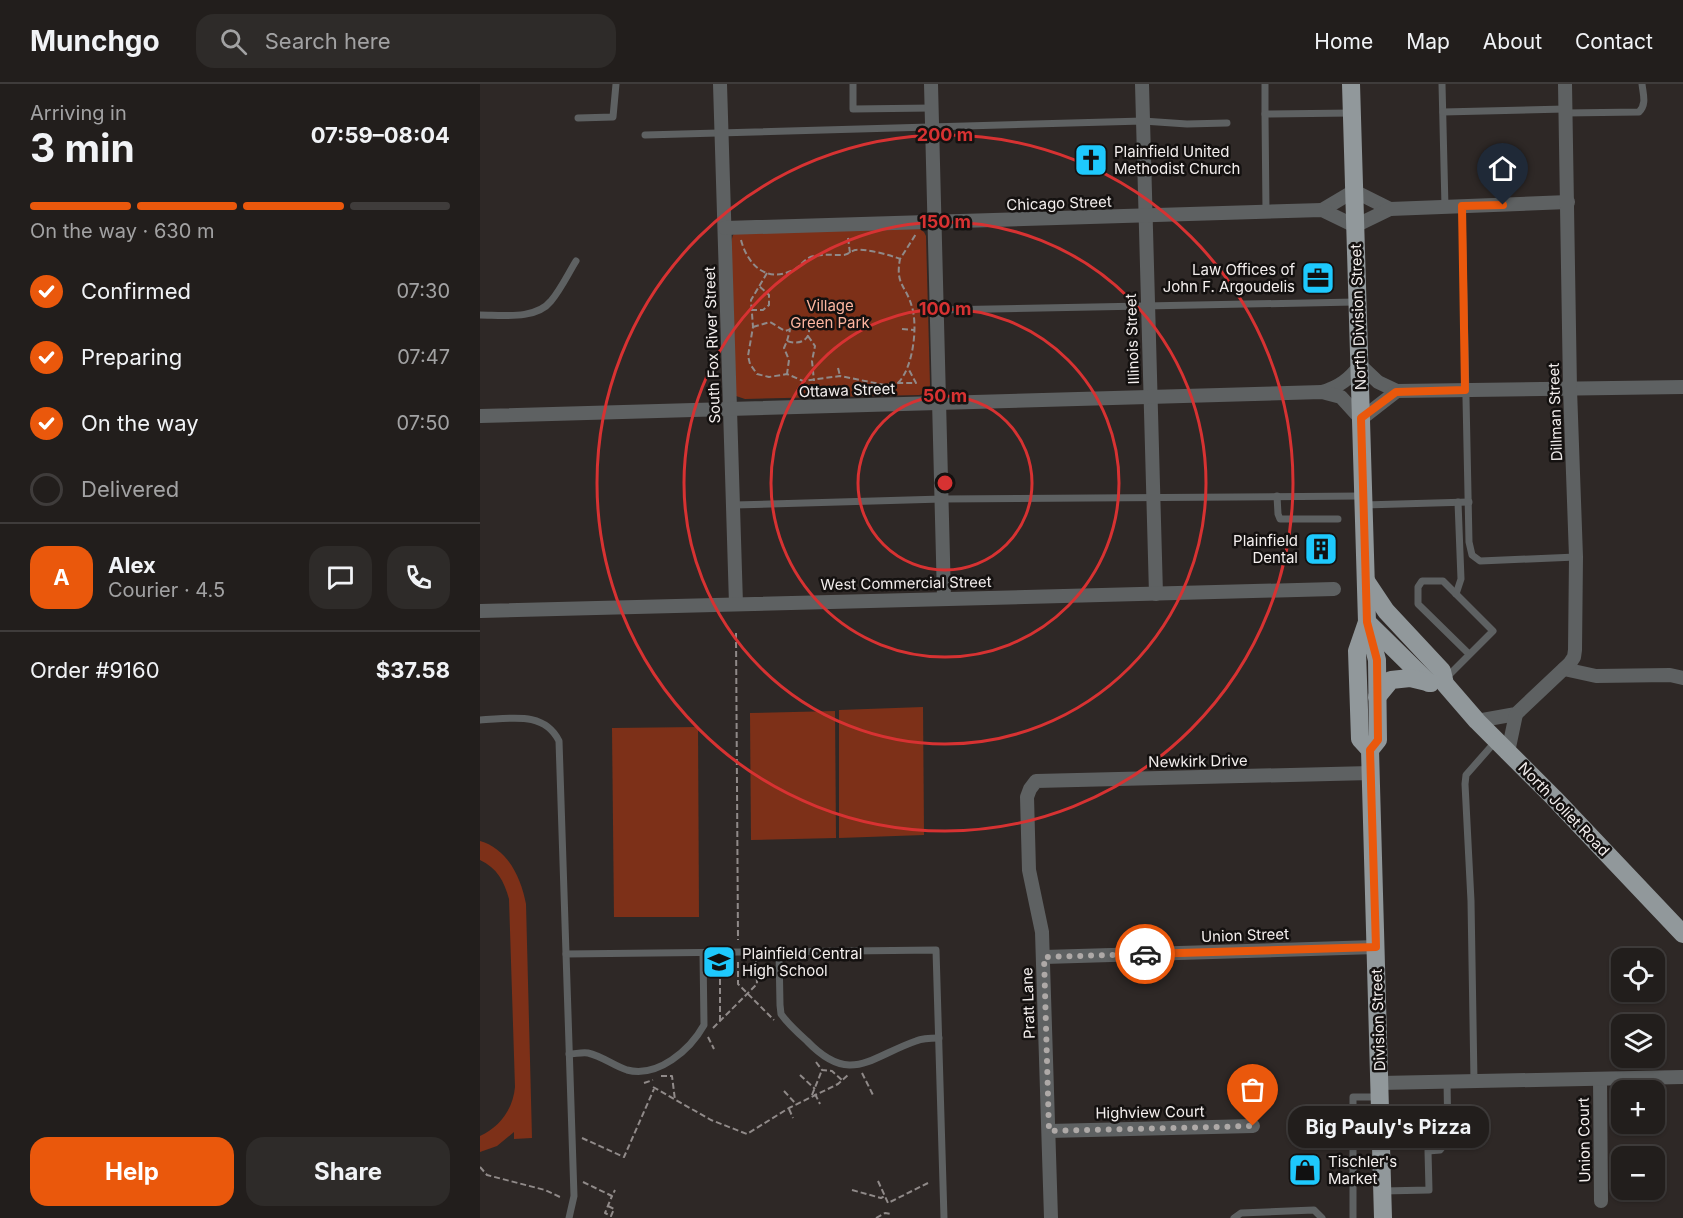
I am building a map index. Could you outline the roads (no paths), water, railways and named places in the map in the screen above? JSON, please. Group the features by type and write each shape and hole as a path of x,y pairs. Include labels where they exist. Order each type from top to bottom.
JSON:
{"main road":[{"name":"North Division Street","path":"1351,84 1367,622"},
{"name":"North Joliet Road","path":"1366,581 1386,611 1442,671 1439,682"},
{"name":"North Joliet Road","path":"1367,622 1439,682 1683,933"},
{"name":"Division Street","path":"1367,622 1377,660 1378,740 1370,750 1383,1218"},
{"name":"Division Street","path":"1367,622 1357,651 1360,740 1370,750"},
{"path":"1377,697 1391,680 1410,678 1439,682"}],"street":[{"name":"South Fox River Street","path":"720,84 736,604"},
{"path":"931,84 944,598"},
{"name":"Illinois Street","path":"1142,84 1156,594"},
{"name":"Dillman Street","path":"1516,714 1564,669 1574,657 1575,650 1576,557 1570,389 1565,84"},
{"path":"1354,191 1390,209"},
{"name":"Chicago Street","path":"1322,210 1354,191"},
{"path":"1355,226 1390,209 1568,202"},
{"name":"Chicago Street","path":"725,228 1322,210 1355,226"},
{"path":"1360,365 1378,382 1396,392 1683,387"},
{"name":"Ottawa Street","path":"1322,392 1347,381 1360,365"},
{"name":"Ottawa Street","path":"480,416 1322,392 1341,398 1361,418"},
{"path":"1361,418 1396,392"},
{"name":"West Commercial Street","path":"480,611 1334,589"},
{"path":"1564,669 1596,676 1670,675 1683,678"},
{"path":"1477,720 1516,714"},
{"path":"1502,746 1516,714"},
{"name":"Newkirk Drive","path":"1030,789 1036,781 1371,773"},
{"name":"Pratt Lane","path":"1030,789 1028,797 1029,870 1042,932 1044,957 1051,1218"},
{"name":"Union Street","path":"1044,957 1376,947"},
{"path":"1380,1090 1447,1081 1683,1077"},
{"name":"Union Court","path":"1600,1079 1601,1201"},
{"name":"Highview Court","path":"1049,1131 1253,1126"}],"lane":[{"path":"578,118 613,117 616,84"},
{"path":"853,84 854,109 932,108"},
{"path":"1265,84 1266,211"},
{"path":"1442,84 1445,207"},
{"path":"1443,112 1639,112 1644,101 1642,84"},
{"path":"1265,114 1352,113"},
{"path":"645,135 1143,121 1187,124 1227,123"},
{"path":"1462,206 1469,542 1472,555 1480,561 1576,557"},
{"path":"480,315 530,314 542,310 551,301 576,261"},
{"path":"938,310 1358,302"},
{"path":"734,505 942,499 1277,496 1469,502"},
{"path":"1277,496 1280,519 1338,519"},
{"path":"1456,594 1461,579 1458,502"},
{"path":"1439,682 1469,654 1493,631 1443,581 1432,579 1422,581 1418,587 1418,604 1469,654"},
{"path":"480,720 533,718 549,726 559,741 574,1196 569,1218"},
{"path":"1474,1081 1471,901 1465,784 1466,775 1502,746"},
{"path":"566,954 936,950 944,1218"},
{"path":"779,952 781,1014 822,1057 835,1063 859,1065 917,1040 939,1038"},
{"path":"569,1054 587,1053 628,1070 657,1070 667,1065 698,1036 704,1025 703,953"},
{"path":"1383,1191 1429,1190 1428,1151 1440,1150 1448,1140 1447,1081"},
{"path":"1353,1218 1353,1097 1380,1090"},
{"path":"1234,1218 1241,1213 1314,1210 1322,1218"}],"place":[{"name":"Plainfield United Methodist Church","path":"1091,160"},
{"name":"Law Offices of John F. Argoudelis","path":"1318,278"},
{"name":"Plainfield Dental","path":"1321,549"},
{"name":"Plainfield Central High School","path":"719,962"},
{"name":"Big Pauly's Pizza","path":"1253,1126"},
{"name":"Tischler's Market","path":"1305,1170"}],"park label":[{"name":"Village Green Park","path":"830,314"}]}
